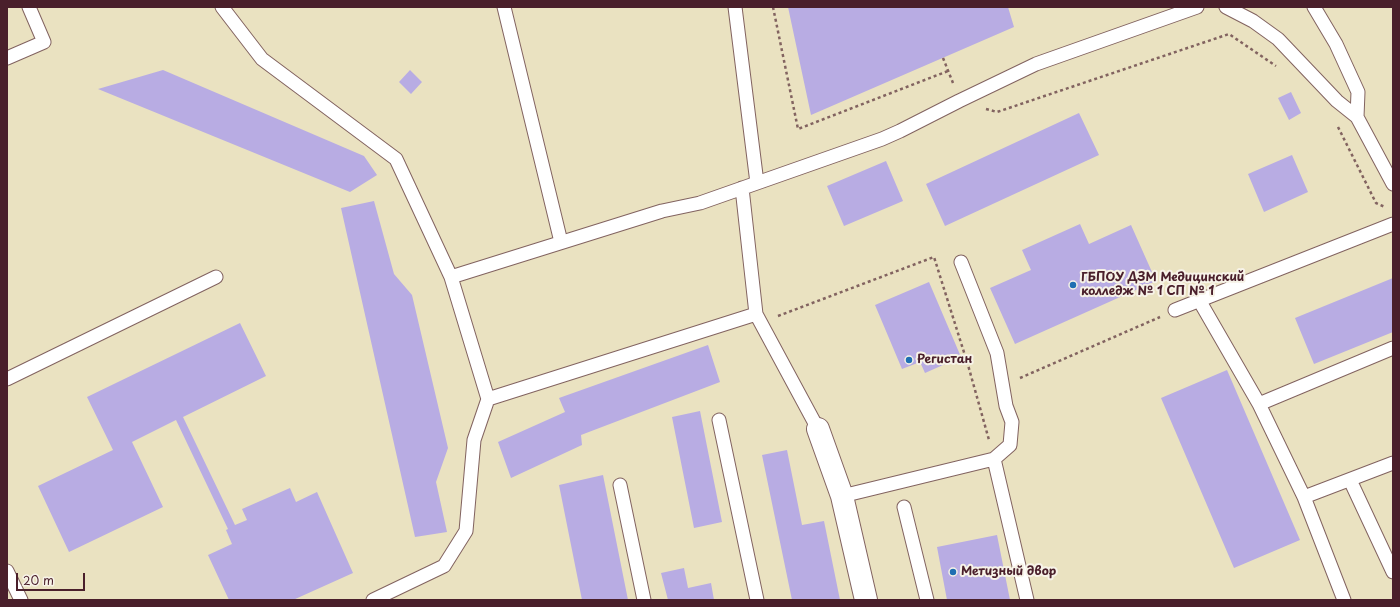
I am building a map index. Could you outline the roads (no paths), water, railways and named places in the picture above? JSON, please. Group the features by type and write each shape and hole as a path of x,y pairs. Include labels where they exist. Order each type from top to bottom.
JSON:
{"street":[{"path":"818,429 842,496 866,600"}],"lane":[{"path":"7,58 44,42 28,7"},
{"path":"222,7 262,59 396,159 451,277 488,400 474,440 466,531 444,566 373,600"},
{"path":"504,7 561,242"},
{"path":"735,7 757,183"},
{"path":"451,277 662,211 700,203 757,183 900,131 959,100 1036,64 1197,7"},
{"path":"1226,7 1253,22 1278,39 1337,101 1357,117 1393,184"},
{"path":"1314,7 1336,44 1358,92 1357,117"},
{"path":"742,188 758,318 818,429"},
{"path":"1175,310 1393,224"},
{"path":"842,496 994,459 1010,445 1012,422 1006,406 997,353 961,262"},
{"path":"7,379 216,277"},
{"path":"1199,300 1259,404 1304,497 1344,600"},
{"path":"488,400 758,318"},
{"path":"1259,404 1393,348"},
{"path":"719,420 757,600"},
{"path":"994,459 1027,600"},
{"path":"1304,497 1393,463"},
{"path":"1350,480 1393,572"},
{"path":"620,485 644,600"},
{"path":"904,507 927,600"},
{"path":"7,571 21,600"}],"place":[{"name":"ГБПОУ ДЗМ Медицинский колледж № 1 СП № 1","path":"1073,285"},
{"name":"Регистан","path":"909,360"},
{"name":"Метизный двор","path":"953,572"}]}
